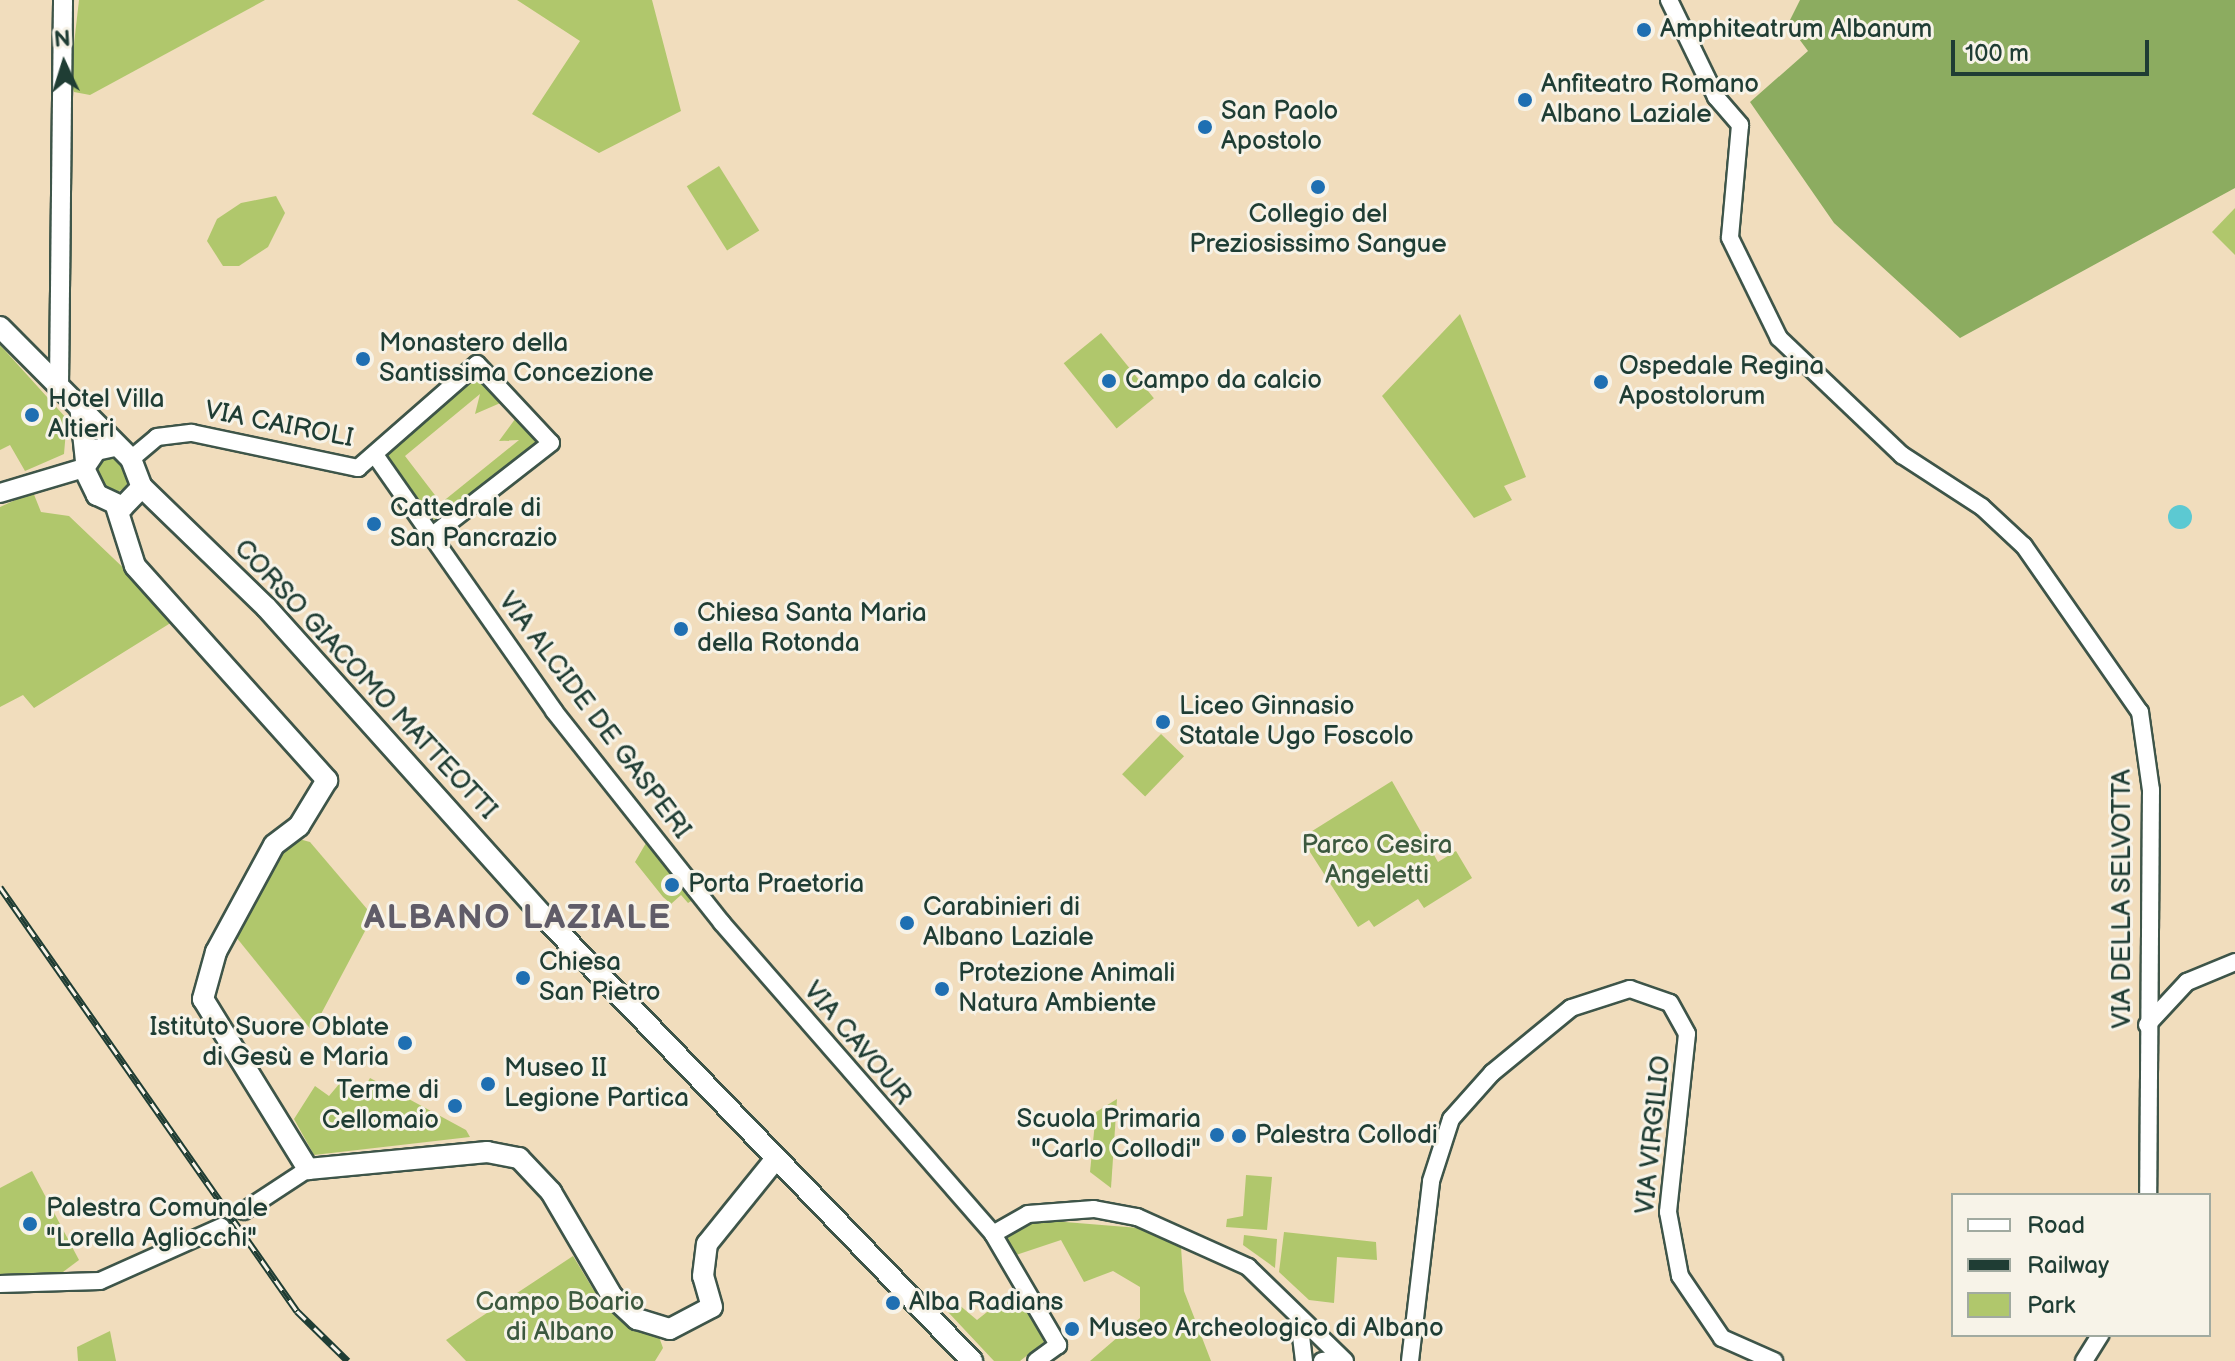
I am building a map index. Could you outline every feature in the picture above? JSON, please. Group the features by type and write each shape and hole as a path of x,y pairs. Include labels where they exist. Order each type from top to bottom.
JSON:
{"main road":[{"path":"59,385 63,0"},
{"path":"0,327 80,405 115,446 131,459 142,487 129,506 116,506 97,495 85,465 80,405"},
{"path":"0,493 85,465 115,446"},
{"name":"CORSO GIACOMO MATTEOTTI","path":"142,487 266,607 542,915 774,1161"},
{"path":"116,506 135,566 327,780 299,826 274,845 216,952 203,999 308,1169 487,1152 519,1158 551,1192 600,1281 632,1315 670,1329 712,1307 703,1276 707,1244 774,1161 972,1361"}],"street":[{"name":"VIA DELLA SELVOTTA","path":"1669,0 1716,97 1740,125 1730,238 1779,338 1902,455 1982,507 2024,546 2136,704 2151,790 2146,1026 2154,1166 2148,1193"},
{"path":"375,455 477,364 551,443 434,534"},
{"name":"VIA CAIROLI","path":"131,459 157,437 179,432 350,467 375,455"},
{"name":"VIA ALCIDE DE GASPERI","path":"375,455 434,534 546,700 722,923"},
{"name":"VIA CAVOUR","path":"722,923 955,1195 993,1234 1058,1345 1036,1361"},
{"path":"2146,1026 2187,982 2235,962"},
{"name":"VIA VIRGILIO","path":"1410,1361 1431,1181 1451,1119 1492,1073 1571,1008 1630,989 1665,999 1686,1027 1668,1219 1680,1276 1722,1338 1774,1361"},
{"path":"244,1211 308,1169"},
{"path":"978,1218 1094,1209 1137,1217 1248,1267 1344,1360"},
{"path":"993,1234 1015,1217"},
{"path":"0,1284 100,1281 221,1227"},
{"path":"1293,1310 1305,1335 1304,1361"},
{"path":"2084,1361 2099,1337"},
{"path":"1322,1361 1344,1360"}],"green space":[{"path":"79,0 265,0 90,95 74,92 70,79"},
{"path":"517,0 652,0 681,111 599,153 532,114 580,41"},
{"path":"1800,0 2235,0 2235,188 1960,338 1834,223 1750,102 1808,51 1788,24"},
{"path":"719,166 759,230 727,251 687,186"},
{"path":"276,196 285,213 268,247 239,266 223,266 207,241 217,219 241,203"},
{"path":"2235,208 2235,255 2212,232"},
{"path":"1460,314 1526,477 1504,486 1512,500 1474,518 1382,396"},
{"name":"Campo da calcio","path":"1101,333 1154,398 1117,428 1064,363"},
{"path":"0,345 67,419 64,454 25,471 10,445 0,450"},
{"path":"479,374 505,401 475,414 480,394 405,456 441,503 519,440 499,441 518,415 543,440 436,522 383,456"},
{"path":"113,458 125,463 130,475 125,487 113,492 101,487 96,475 101,463"},
{"path":"33,492 41,512 69,516 177,619 34,708 23,695 0,707 0,507"},
{"path":"1161,734 1184,756 1145,797 1122,774"},
{"name":"Parco Cesira Angeletti","path":"1392,781 1438,862 1456,851 1472,878 1424,908 1418,899 1374,927 1369,920 1358,927 1301,838"},
{"path":"299,839 310,842 373,916 312,1031 236,937 282,850"},
{"path":"646,843 655,844 699,896 688,903 681,895 671,904 663,897 635,862"},
{"path":"370,1078 466,1130 470,1137 314,1155 294,1119 315,1086 329,1096 340,1083 360,1096"},
{"path":"1117,1099 1111,1188 1090,1172 1096,1112"},
{"name":"Palestra Comunale \"Lorella Agliocchi\"","path":"32,1171 79,1260 63,1272 0,1274 0,1188"},
{"path":"1246,1175 1272,1177 1267,1230 1226,1227 1227,1219 1243,1216"},
{"path":"1040,1220 1139,1228 1181,1247 1184,1291 1211,1361 1090,1361 1140,1318 1140,1287 1113,1271 1084,1282 1061,1240 1013,1256 1005,1234"},
{"path":"1284,1232 1376,1242 1377,1260 1337,1257 1334,1303 1309,1300 1279,1272"},
{"path":"1244,1235 1277,1239 1275,1268 1243,1245"},
{"name":"Campo Boario di Albano","path":"573,1256 593,1289 658,1334 663,1348 655,1361 466,1361 446,1340"},
{"path":"1016,1289 1044,1342 1020,1361 994,1361 948,1312 958,1304 977,1320"},
{"path":"110,1331 116,1361 78,1361 77,1347"}],"water":[{"path":"2180,505 2191,512 2192,517 2185,528 2180,529 2169,522 2168,517 2175,506"}],"tunnel":[{"path":"221,1227 244,1211"}],"railway":[{"path":"0,887 297,1311 348,1361"}],"place":[{"name":"Amphiteatrum Albanum","path":"1644,30"},
{"name":"Anfiteatro Romano Albano Laziale","path":"1525,100"},
{"name":"San Paolo Apostolo","path":"1205,127"},
{"name":"Collegio del Preziosissimo Sangue","path":"1318,187"},
{"name":"Monastero della Santissima Concezione","path":"363,359"},
{"name":"Campo da calcio","path":"1109,381"},
{"name":"Ospedale Regina Apostolorum","path":"1601,382"},
{"name":"Hotel Villa Altieri","path":"32,415"},
{"name":"Cattedrale di San Pancrazio","path":"374,524"},
{"name":"Chiesa Santa Maria della Rotonda","path":"681,629"},
{"name":"Liceo Ginnasio Statale Ugo Foscolo","path":"1163,722"},
{"name":"Porta Praetoria","path":"672,885"},
{"name":"Carabinieri di Albano Laziale","path":"907,923"},
{"name":"Chiesa San Pietro","path":"523,978"},
{"name":"Protezione Animali Natura Ambiente","path":"942,989"},
{"name":"Istituto Suore Oblate di Gesù e Maria","path":"405,1043"},
{"name":"Museo II Legione Partica","path":"488,1084"},
{"name":"Terme di Cellomaio","path":"455,1106"},
{"name":"Scuola Primaria \"Carlo Collodi\"","path":"1217,1135"},
{"name":"Palestra Collodi","path":"1239,1136"},
{"name":"Palestra Comunale \"Lorella Agliocchi\"","path":"30,1224"},
{"name":"Alba Radians","path":"893,1303"},
{"name":"Museo Archeologico di Albano","path":"1072,1329"}],"district":[{"name":"ALBANO LAZIALE","path":"518,918"}]}
